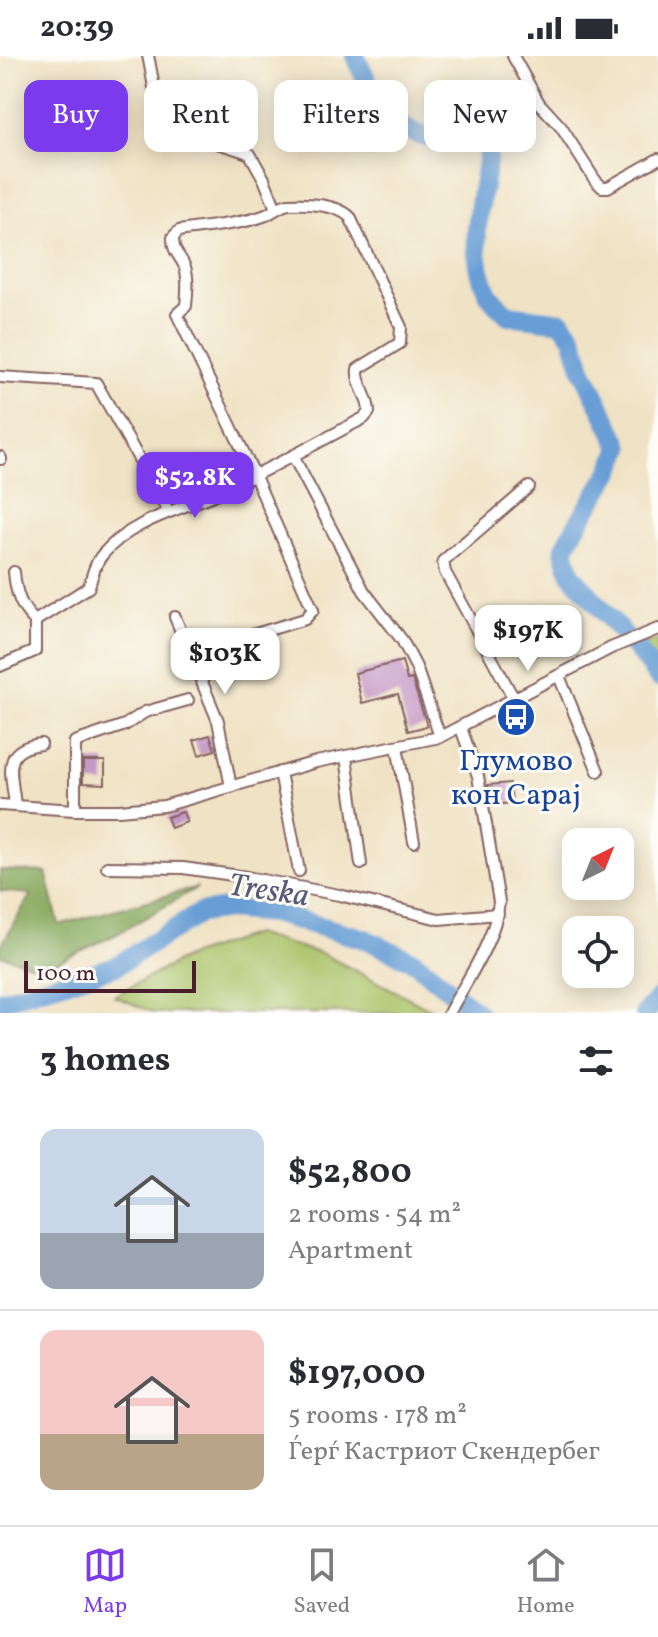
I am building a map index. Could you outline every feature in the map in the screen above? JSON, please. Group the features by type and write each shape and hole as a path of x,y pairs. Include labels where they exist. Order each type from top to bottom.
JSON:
{"street":[{"path":"148,56 162,115 176,126 205,140 250,154 276,209"},
{"path":"513,56 539,103 561,127 602,187 608,187 658,159"},
{"path":"35,621 89,587 103,553 133,530 212,495 254,474 293,456 364,418 369,408 357,378 358,369 400,343 401,327 345,212 318,205 292,204 265,216 179,231 173,237 173,250 184,263 187,276 186,306 177,314 254,474 313,610 305,619 189,654"},
{"path":"0,377 96,383 169,512"},
{"path":"293,456 364,591 402,640 416,667 440,737"},
{"path":"514,699 445,572 443,561 529,487"},
{"path":"0,666 35,651 35,621 24,611 16,591 14,572"},
{"path":"175,617 218,721 231,787"},
{"path":"0,805 75,810 164,806 280,772 440,737 611,648 658,629"},
{"path":"559,676 598,771"},
{"path":"75,810 75,742 125,725 145,712 188,700"},
{"path":"449,1013 498,914 499,891 478,776 461,728"},
{"path":"15,806 9,768 12,754 18,749 41,744"},
{"path":"397,746 414,842"},
{"path":"346,757 361,864"},
{"path":"280,772 299,871"},
{"path":"107,867 183,868 247,877 439,919 498,914"}],"green space":[{"path":"658,641 658,682 636,644"},
{"path":"0,870 46,872 59,925 198,887 117,934 44,968 0,955 0,947 31,894 0,891"},
{"path":"254,934 323,954 438,1013 154,1013 114,996 186,957"}],"building":[{"path":"402,661 407,680 412,679 427,726 408,731 398,694 362,703 355,673"},
{"path":"210,735 215,750 199,755 194,740"},
{"path":"83,761 105,761 105,784 83,783"},
{"path":"510,783 512,803 491,805 488,785"},
{"path":"183,812 187,822 171,828 167,817"}],"waterway":[{"path":"355,56 377,99 409,130 440,140 471,136 489,146 477,237 477,255 487,291 508,315 562,322 573,337 583,371 621,448 611,471 564,550 571,574 658,677"},
{"name":"Treska","path":"0,1001 116,966 200,913 227,909 272,913 365,939 415,962 478,1013"},
{"path":"645,1013 658,999"}],"place":[{"name":"Глумово кон Сарај","path":"516,717"}]}
